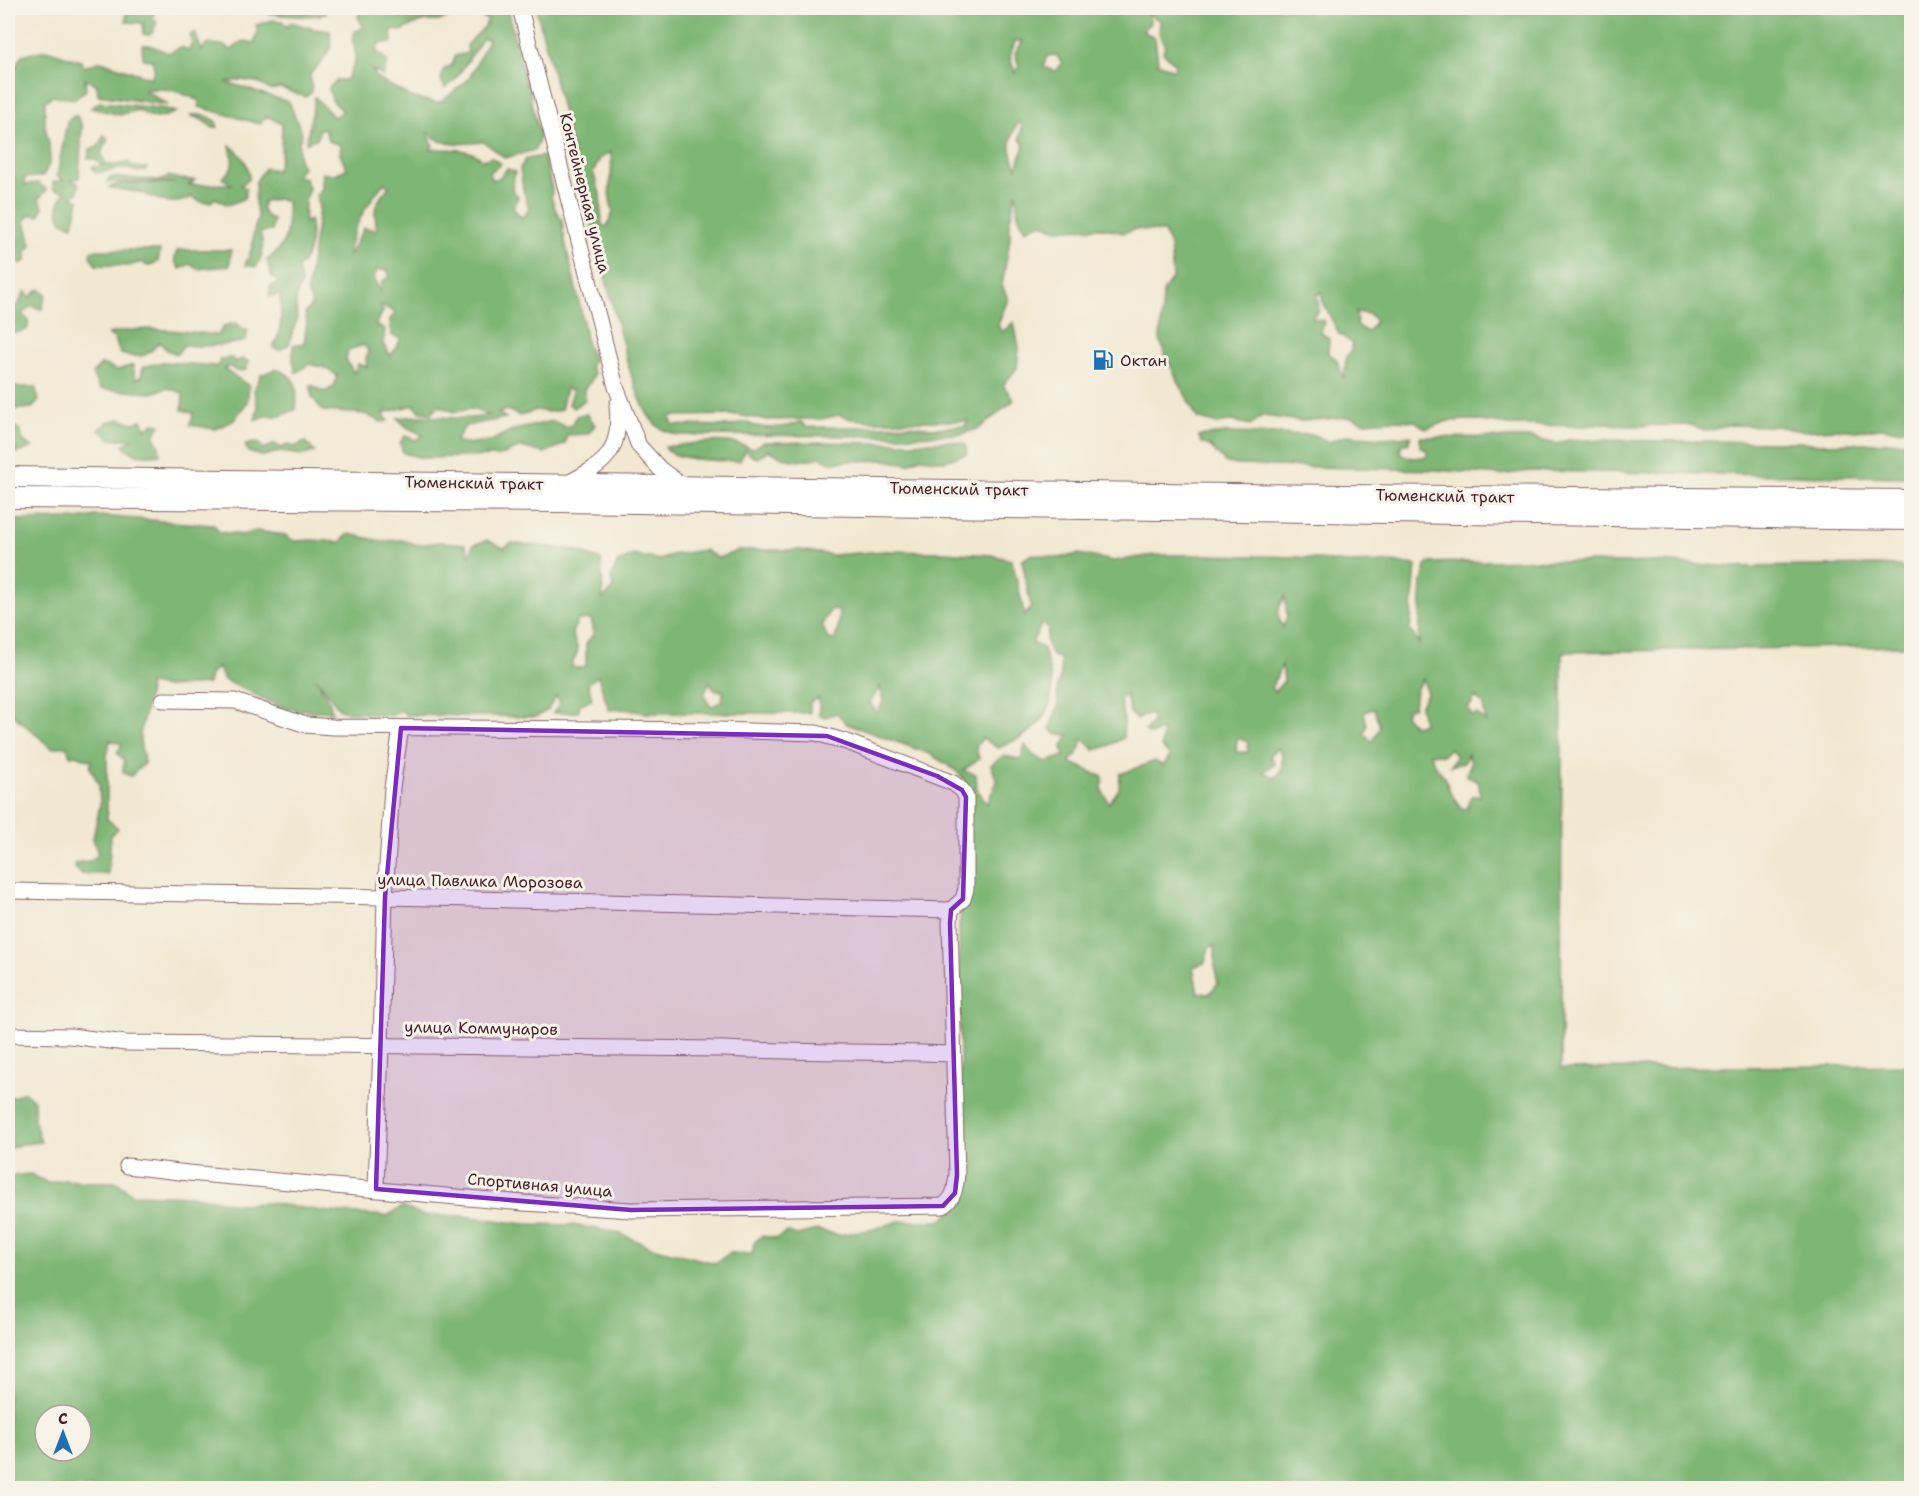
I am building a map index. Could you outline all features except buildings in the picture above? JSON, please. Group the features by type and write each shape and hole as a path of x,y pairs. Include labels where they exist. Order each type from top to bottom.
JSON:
{"main road":[{"name":"Тюменский тракт","path":"8,477 1911,500"},
{"name":"Тюменский тракт","path":"8,498 547,502 1911,520"}],"street":[{"name":"Контейнерная улица","path":"520,8 616,387 639,446 660,469 681,485"},
{"name":"Контейнерная улица","path":"566,484 590,472 611,452 616,441 618,424 616,387"},
{"path":"163,700 235,701 306,724 333,728 816,733 847,742 953,783 962,790 966,797 966,889 963,899 951,910 954,1054"},
{"path":"376,1189 385,897 392,788 400,728"},
{"name":"улица Павлика Морозова","path":"8,891 951,910"},
{"name":"улица Коммунаров","path":"8,1035 70,1036 126,1042 954,1054"},
{"name":"Спортивная улица","path":"127,1166 178,1173 631,1210 943,1206 955,1193 957,1175 954,1054"}],"highlighted area":[{"path":"401,728 827,736 937,776 962,790 966,797 963,899 951,910 950,923 957,1175 955,1193 943,1206 631,1210 376,1189 385,897"}],"green space":[{"path":"137,8 156,8 153,18 157,22 153,32 149,35 143,34 143,23 126,22 126,13"},
{"path":"258,8 323,8 326,14 283,15 258,11"},
{"path":"361,8 447,8 453,11 507,8 526,85 531,82 530,97 540,136 535,150 505,158 484,142 456,144 440,141 428,133 433,145 430,149 465,151 483,160 491,157 501,164 489,173 492,180 499,178 507,169 515,172 512,189 518,197 513,208 522,218 529,209 520,168 526,159 544,156 552,189 551,197 562,220 587,345 594,361 590,366 594,373 584,389 585,400 573,408 569,404 573,391 566,388 561,410 549,412 536,410 520,416 507,410 498,413 506,418 465,426 456,441 463,444 491,441 510,431 553,421 566,427 572,425 576,416 587,414 595,425 588,434 567,435 565,444 544,453 521,447 499,456 422,458 403,453 400,443 405,436 416,440 423,435 407,427 397,418 422,416 464,418 489,415 471,409 454,412 439,406 431,414 421,412 414,405 383,413 388,421 381,422 365,414 323,411 312,397 311,385 324,392 334,387 337,375 325,368 309,364 296,373 293,345 304,343 307,322 305,313 312,304 307,291 319,209 317,194 322,189 322,173 334,174 347,169 340,154 341,145 328,141 325,129 319,129 318,138 306,143 315,97 334,117 343,111 332,100 329,88 337,80 346,80 354,65 356,56 352,40 355,31 364,28 358,17","holes":["477,15 488,20 467,45 468,53 455,56 452,65 443,70 441,80 445,88 455,80 483,38 488,40 469,79 437,103 411,97 378,79 371,69 383,76 388,62 376,50 380,43 392,43 391,30 402,31 412,25 426,21 439,21 451,16","384,183 389,187 376,206 377,230 364,228 348,257 356,227","377,270 387,270 390,277 382,281 380,292 374,277","381,305 396,313 390,319 391,335 401,339 391,356 383,344 385,329 375,325 383,312","364,345 369,352 366,358 367,367 358,364 354,373 346,360 348,350"]},
{"path":"536,8 1774,8 1780,11 1784,8 1911,8 1911,427 1899,430 1881,428 1856,431 1836,429 1801,431 1776,426 1729,425 1708,431 1690,425 1625,426 1608,423 1586,426 1510,425 1473,420 1448,421 1426,429 1415,421 1365,422 1350,417 1301,421 1262,416 1251,425 1232,421 1218,424 1197,418 1166,357 1160,340 1163,292 1173,277 1170,246 1164,232 1136,229 1123,233 1105,228 1053,229 1042,223 1025,230 1018,215 1016,192 1002,285 1008,299 998,325 1002,332 1014,322 1019,348 1017,368 1003,385 1014,400 980,428 962,434 913,436 678,435 660,428 649,416 640,399 628,365","holes":["1149,14 1160,21 1159,33 1165,45 1163,52 1175,64 1174,70 1158,63 1155,38 1143,31 1150,23","1015,41 1023,41 1015,53 1019,66 1015,73 1010,57","1056,55 1062,63 1055,71 1043,67 1047,56","1019,121 1022,127 1020,139 1024,145 1017,168 1011,149 1013,133","610,152 612,167 610,195 613,211 607,227 602,225 600,194 593,172 600,159","1321,292 1323,302 1339,334 1352,343 1351,351 1346,357 1344,379 1336,359 1328,353 1329,338 1321,333 1324,321 1312,318 1319,310 1317,295","1356,312 1369,314 1376,321 1367,332 1357,326","737,415 767,420 822,419 839,415 872,421 968,421 965,426 932,428 909,425 807,427 801,422 773,428 759,427 745,422 731,426 673,425 670,416"]},
{"path":"273,20 282,21 287,27 291,22 330,31 331,47 322,62 310,74 312,92 305,97 281,88 270,90 257,82 242,80 226,82 289,102 302,133 299,143 299,160 303,167 296,176 305,178 309,188 304,214 305,223 310,220 311,240 306,258 298,268 301,283 296,298 297,319 289,344 280,350 273,348 280,328 280,294 269,297 270,287 279,282 272,277 267,260 275,254 284,241 287,226 287,201 279,199 264,201 262,208 266,216 273,219 272,231 260,232 263,250 256,267 245,265 252,248 258,217 255,202 256,181 265,168 277,170 281,155 282,124 267,116 260,124 199,107 199,101 166,89 145,90 168,105 98,95 97,85 85,79 86,90 75,99 53,96 45,101 45,126 50,162 43,176 24,178 25,185 38,183 47,190 39,198 43,207 39,216 30,214 25,221 31,245 25,253 27,260 20,264 15,251 8,247 8,187 14,187 15,179 8,176 8,66 10,77 22,55 46,50 81,61 84,67 101,61 151,78 154,70 153,60 143,59 142,45 150,45 168,53 181,47 189,50 192,42 190,35 195,32 202,51 206,44 222,45 231,50 243,41 254,43 258,32 256,25"},
{"path":"100,102 167,109 176,112 156,118 138,110 120,115 91,108"},
{"path":"190,115 204,115 215,120 218,127 213,128"},
{"path":"73,116 77,116 82,126 79,178 71,180 79,184 78,193 71,196 79,200 73,226 62,222 58,206 66,192 53,189 53,182 63,180 57,176 67,122"},
{"path":"104,135 108,139 101,153 106,165 128,162 134,167 147,168 145,171 137,172 126,168 96,173 92,167 102,166 95,159 88,158 90,149 98,147"},
{"path":"230,145 244,160 248,168 249,179 241,185 246,189 245,198 228,205 215,198 211,202 201,202 192,197 170,202 137,192 109,187 119,184 175,183 107,182 110,177 161,180 168,176 195,180 189,185 231,184 222,178 230,171 232,164"},
{"path":"92,250 160,250 158,262 147,266 142,262 128,266 96,265 90,256"},
{"path":"178,250 231,250 230,266 197,269 190,264 180,269 175,260"},
{"path":"39,289 46,294 42,309 31,306 22,314 29,321 27,330 15,333 8,329 8,297 10,308 18,305 25,291 30,297"},
{"path":"235,323 248,331 245,341 214,346 184,345 177,354 167,350 159,342 150,352 142,356 120,354 115,339 108,334 149,329 218,335 224,326"},
{"path":"232,358 235,362 242,359 249,362 246,370 236,371 229,366 224,369 249,386 247,403 233,421 215,429 190,425 194,413 182,410 183,393 167,388 152,393 100,389 92,374 102,364 117,370 133,365 135,379 141,377 143,367 162,362 218,366 220,359"},
{"path":"275,369 288,375 295,383 296,409 281,416 266,416 255,420 258,408 254,390 261,375"},
{"path":"8,387 35,387 39,400 32,408 8,410"},
{"path":"120,419 133,423 142,420 146,429 153,423 160,424 154,437 159,444 160,454 135,453 123,445 133,439 111,439 99,430 107,422"},
{"path":"9,425 17,428 23,441 33,447 8,455 8,452 17,449 8,443"},
{"path":"1226,433 1314,435 1329,442 1347,435 1381,438 1411,436 1408,444 1402,444 1400,452 1405,456 1415,458 1425,457 1428,451 1420,447 1420,437 1532,438 1556,444 1568,440 1821,444 1903,442 1911,433 1911,477 1530,471 1500,475 1434,470 1236,465 1225,462 1210,446 1201,443 1199,436"},
{"path":"721,441 752,449 764,442 949,441 966,444 967,454 945,461 920,458 908,464 884,460 830,462 821,457 794,460 768,450 758,458 745,450 740,461 684,457 667,451 665,447"},
{"path":"305,442 315,452 303,455 279,452 262,456 248,452 245,444 258,443 264,449 275,444 281,448 288,445 295,447"},
{"path":"96,516 214,525 219,532 242,535 256,531 285,535 294,541 340,542 349,534 381,541 402,540 418,545 439,542 465,544 470,555 473,545 487,540 504,548 511,543 574,550 601,560 603,599 614,588 611,579 617,563 633,555 660,560 671,555 704,550 718,558 740,550 800,550 832,555 885,551 991,555 1012,560 1025,616 1031,607 1022,560 1033,554 1059,558 1078,554 1114,561 1153,555 1207,555 1297,557 1346,563 1391,562 1416,565 1410,630 1419,644 1422,581 1427,563 1521,560 1654,562 1736,567 1879,565 1911,567 1911,646 1562,652 1561,1069 1911,1065 1911,1488 8,1488 8,1176 31,1174 48,1183 64,1180 117,1182 132,1194 196,1196 236,1204 270,1203 330,1212 387,1216 402,1207 422,1215 465,1216 525,1224 572,1225 616,1232 651,1247 715,1263 730,1253 752,1254 754,1243 761,1236 777,1238 788,1232 797,1235 817,1230 839,1235 874,1229 899,1221 941,1221 951,1212 959,1195 961,1165 959,924 968,798 963,778 954,769 930,754 847,724 837,713 825,717 819,715 819,698 810,702 810,713 646,713 623,709 609,710 598,676 588,683 592,700 580,704 578,712 553,713 560,704 556,696 548,710 536,717 406,715 401,710 392,716 341,711 316,678 330,703 332,712 286,709 224,680 218,668 210,674 208,684 167,687 149,684 140,736 144,764 131,776 123,773 124,760 117,753 122,744 110,740 107,756 107,819 118,828 111,835 108,874 82,874 75,868 75,863 90,861 98,855 93,838 100,805 99,785 90,767 92,761 76,755 70,756 67,746 52,748 12,714 8,705 12,663 8,641 8,520 77,519","holes":["1285,596 1287,617 1283,627 1279,619 1279,608","831,609 839,611 838,628 835,640 828,639 822,625","591,619 594,633 586,644 586,666 571,667 578,650 572,633 578,620","1042,623 1048,628 1046,641 1052,656 1060,658 1058,705 1050,728 1055,734 1069,735 1062,747 1065,756 1045,762 1033,755 1025,745 1021,759 1003,756 991,765 997,781 987,804 977,790 976,774 963,771 979,759 976,747 982,738 998,748 1030,731 1045,715 1052,694 1043,648 1032,643","1282,665 1284,681 1274,692 1271,688","1423,679 1427,694 1420,706 1423,723 1415,726 1405,715 1407,709 1414,707 1416,689","710,681 714,690 723,691 722,701 711,707 704,695","880,686 883,702 877,713 870,703","1126,695 1130,713 1137,719 1150,713 1153,721 1145,731 1150,735 1163,730 1161,747 1170,756 1163,766 1155,761 1120,774 1119,789 1109,803 1102,790 1103,777 1069,762 1077,754 1083,739 1094,750 1123,738 1124,721 1120,699","1475,697 1484,705 1487,723 1477,714 1472,716 1468,709","1374,709 1380,727 1372,742 1364,733 1367,726 1364,712","1237,738 1248,742 1248,752 1236,752","1277,748 1282,754 1282,768 1276,778 1263,772 1275,764 1270,756","1450,748 1456,757 1450,766 1464,763 1468,754 1471,763 1466,775 1479,783 1480,796 1471,796 1467,809 1461,808 1450,792 1444,776 1436,767 1430,753 1443,755","1215,946 1215,969 1218,983 1209,994 1198,993 1193,967 1205,963 1209,947"]},
{"path":"24,1092 34,1100 34,1120 41,1142 21,1144 8,1149 8,1095 13,1097"}],"place":[{"name":"Октан","path":"1103,360"}]}
